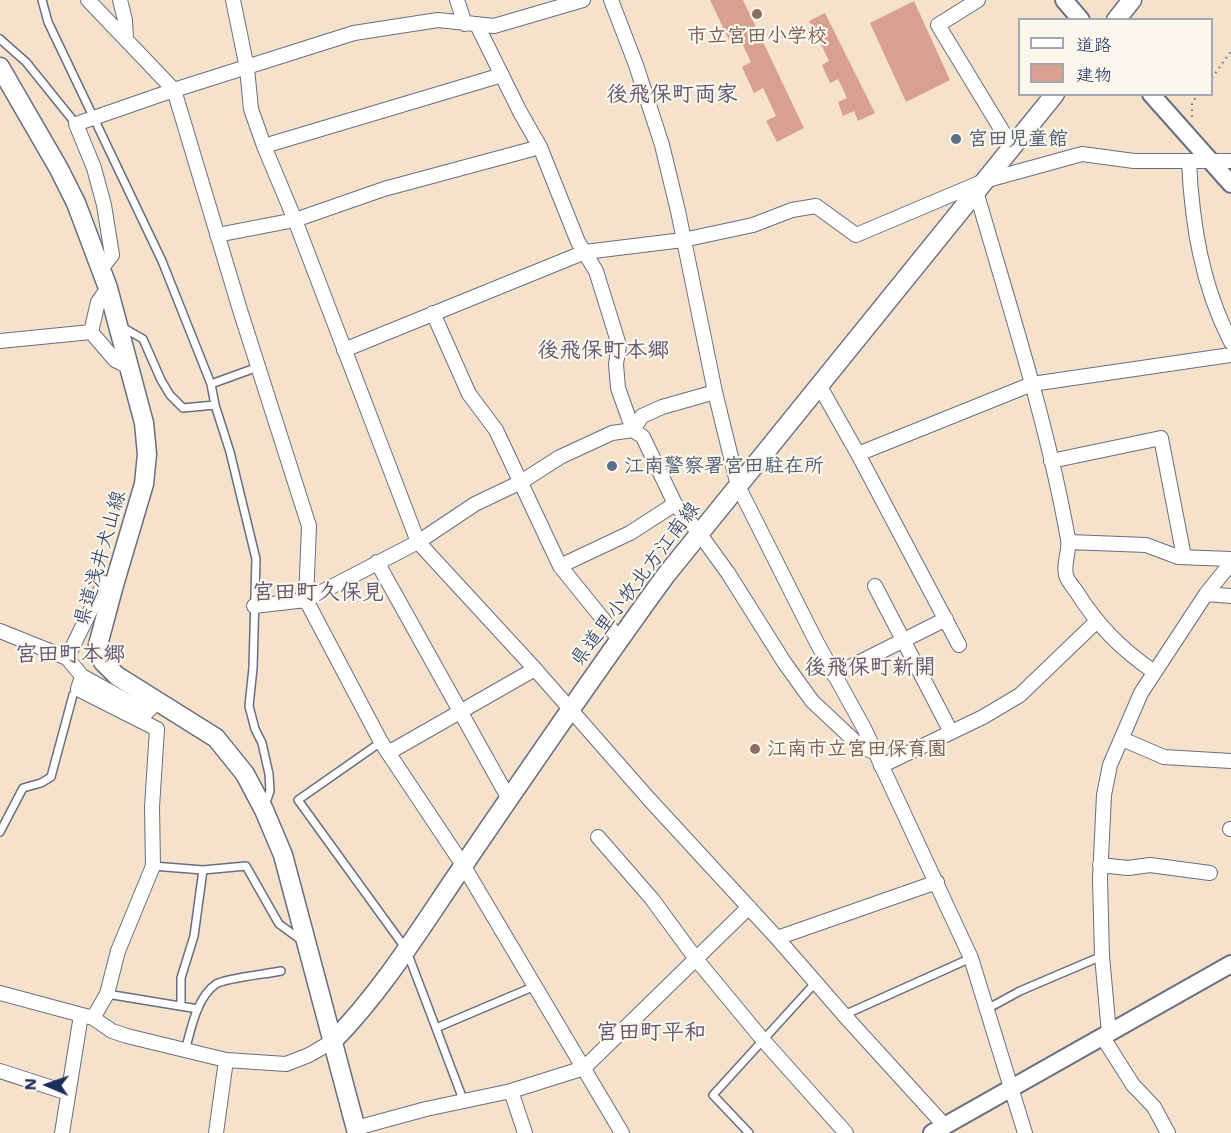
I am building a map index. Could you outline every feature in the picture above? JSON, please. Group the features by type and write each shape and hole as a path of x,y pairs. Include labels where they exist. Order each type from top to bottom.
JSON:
{"main road":[{"path":"1118,18 1132,0"},
{"name":"県道浅井犬山線","path":"0,67 76,203 108,288 144,423 147,454 144,484 98,645 103,662 117,676 216,738 245,774 264,810 283,855 333,1041"},
{"name":"県道里小牧北方江南線","path":"333,1041 356,1017 406,949 619,639 699,533 1053,96"},
{"path":"333,1041 356,1131"}],"street":[{"path":"88,0 174,90 217,235 309,526 306,600 385,748 463,865 622,1133"},
{"path":"120,0 125,20 126,39"},
{"path":"233,0 247,68 251,109 418,542 777,938 939,1129 1231,964"},
{"path":"457,0 502,75 540,147 578,242 596,271 619,345 616,364 618,388 633,430 643,437 675,504 728,573 784,662 812,701 860,746 876,753"},
{"path":"101,269 112,255 104,205 94,168 76,124 174,90 354,33 438,20 494,26 583,0"},
{"path":"611,0 636,65 662,145 715,392 738,486 876,753 937,882 970,958 1025,1133"},
{"path":"978,0 938,26 1012,147"},
{"path":"1064,0 1079,18"},
{"path":"264,146 502,75"},
{"path":"1153,96 1231,184"},
{"path":"217,235 295,219 384,189 540,147"},
{"path":"344,350 585,252 683,240 753,225 792,210 816,206 856,235 980,186 1082,154 1134,161 1231,161"},
{"path":"1189,162 1192,210 1207,286 1231,342"},
{"path":"980,186 1032,384 1069,542 1066,575 1107,634 1154,672"},
{"path":"91,332 98,302 108,288"},
{"path":"433,313 469,394 496,430 560,566 619,639"},
{"path":"5,340 91,332"},
{"path":"91,332 115,360 131,368"},
{"path":"858,453 1032,384 1231,355"},
{"path":"819,385 858,453 959,645"},
{"path":"254,606 306,600 418,542 475,504 521,482 560,457 612,434 633,430 642,416 662,407 715,392"},
{"path":"1051,461 1161,438 1184,557"},
{"path":"560,566 630,533 675,504"},
{"path":"1069,542 1146,545 1184,557 1231,561"},
{"path":"1168,1133 1154,1107 1133,1085 1107,1044 1100,865 1104,795 1110,765 1141,693 1206,594 1231,561"},
{"path":"377,562 509,799"},
{"path":"67,658 104,583 114,585"},
{"path":"875,586 951,732"},
{"path":"1206,594 1231,596"},
{"path":"834,675 945,619"},
{"path":"881,766 983,717 1020,695 1096,621"},
{"path":"0,631 67,658 80,683 157,729 152,807 153,866 118,951 106,994 87,1017 68,1094 62,1133"},
{"path":"385,748 460,712 535,669"},
{"path":"80,683 147,712 157,702"},
{"path":"1122,739 1164,757 1231,761"},
{"path":"598,837 652,899 696,959 763,1040 846,1133"},
{"path":"1100,865 1128,868 1150,865 1210,873"},
{"path":"777,938 937,882"},
{"path":"356,1131 426,1109 511,1091 584,1068 749,907"},
{"path":"0,993 87,1017 112,1031 127,1036 226,1060 286,1064 309,1055 333,1041"},
{"path":"216,1133 226,1060"},
{"path":"0,1071 68,1094"},
{"path":"511,1091 525,1133"}],"lane":[{"path":"42,0 48,22 162,261 211,384 230,452 256,559 253,668 249,706 255,729 262,743 268,774 270,791 264,810"},
{"path":"0,39 26,62 76,124"},
{"path":"119,326 143,339 161,380 170,395 183,408 215,405"},
{"path":"211,384 258,367"},
{"path":"0,832 23,788 41,783 51,777 73,695 80,683"},
{"path":"385,748 298,800 406,949 464,1102"},
{"path":"153,866 203,870 246,866 279,924 305,943"},
{"path":"181,1005 181,978 194,936 203,870"},
{"path":"987,1009 1020,991 1102,956"},
{"path":"844,1015 970,958"},
{"path":"184,1051 198,1009 207,993 217,983 281,971"},
{"path":"748,1133 713,1095 816,982"},
{"path":"436,1028 535,986"},
{"path":"106,994 198,1009"}],"path":[{"path":"1213,77 1231,51"},
{"path":"1186,134 1192,124 1192,103 1197,96"}],"building":[{"path":"710,0 743,0 804,128 777,142 766,121 776,116 763,88 754,93 742,67 751,62 739,37 730,42"},
{"path":"914,1 950,80 906,102 870,23"},
{"path":"825,13 875,113 858,121 854,111 843,116 838,102 847,98 838,79 830,83 822,65 829,61 820,42 813,46 806,30 812,27 809,21"}],"place":[{"name":"市立宮田小学校","path":"757,14"},
{"name":"宮田児童館","path":"956,139"},
{"name":"江南警察署宮田駐在所","path":"612,466"},
{"name":"江南市立宮田保育園","path":"755,749"}],"district":[{"name":"後飛保町両家","path":"672,94"},
{"name":"後飛保町本郷","path":"603,350"},
{"name":"宮田町久保見","path":"318,592"},
{"name":"宮田町本郷","path":"70,654"},
{"name":"後飛保町新開","path":"870,667"},
{"name":"宮田町平和","path":"651,1032"}]}
